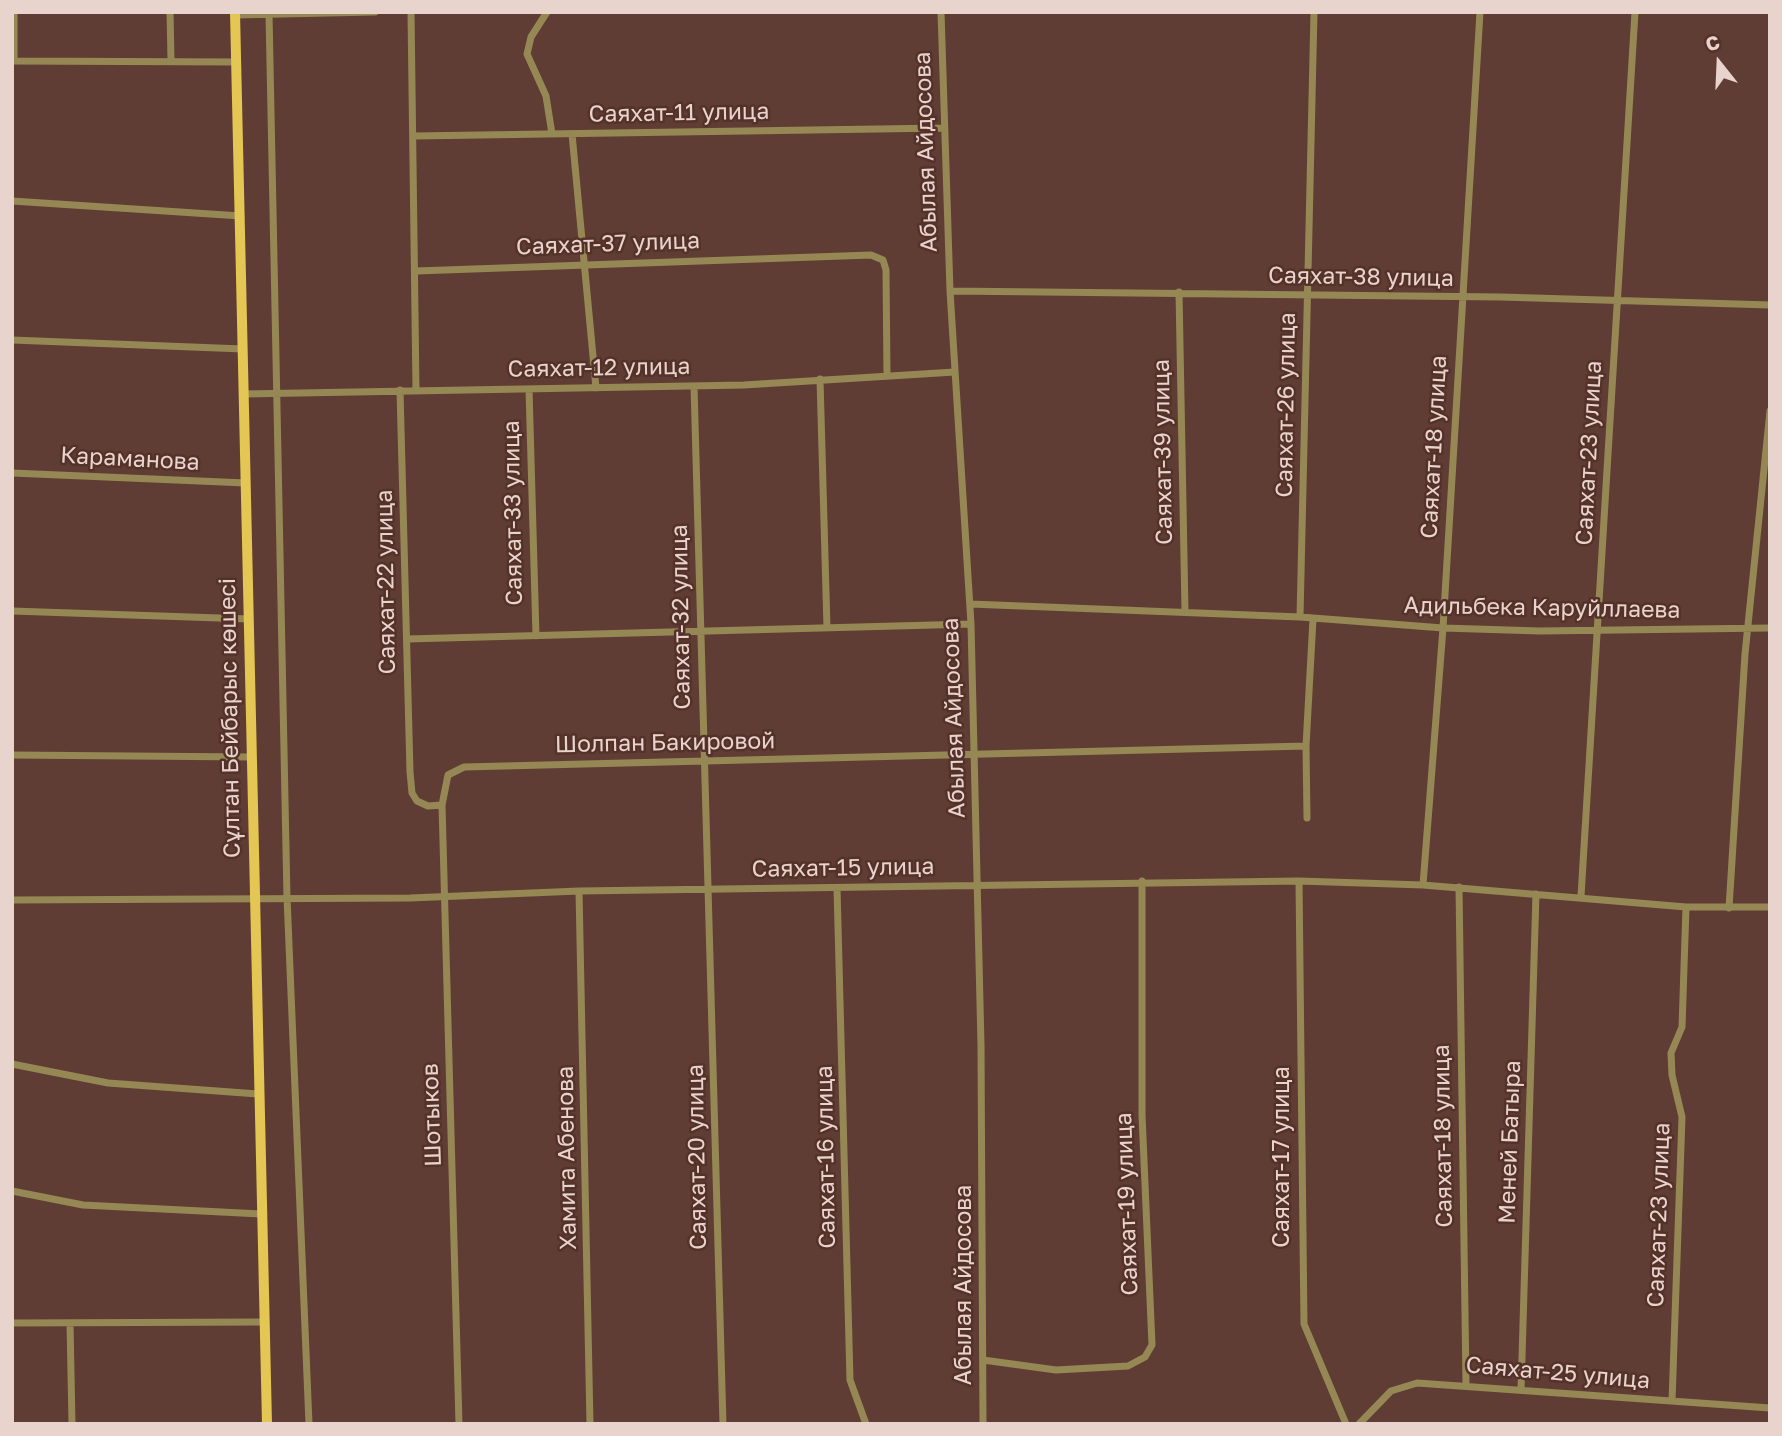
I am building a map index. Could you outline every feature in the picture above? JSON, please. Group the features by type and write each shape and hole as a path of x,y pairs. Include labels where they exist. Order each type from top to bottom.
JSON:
{"main road":[{"name":"Сұлтан Бейбарыс көшесі","path":"235,14 267,1424"}],"street":[{"path":"14,12 13,61 237,62"},
{"path":"170,12 172,60"},
{"path":"235,14 375,12"},
{"path":"411,12 416,390"},
{"path":"547,12 531,37 527,54 546,96 552,134"},
{"name":"Абылая Айдосова","path":"941,12 950,291 971,624 978,885 983,1424"},
{"name":"Саяхат-26 улица","path":"1300,617 1314,12"},
{"name":"Саяхат-18 улица","path":"1423,885 1443,628 1480,12"},
{"name":"Саяхат-23 улица","path":"1581,896 1595,632 1603,564 1616,300 1635,12"},
{"path":"269,15 288,897 309,1424"},
{"name":"Саяхат-11 улица","path":"414,136 944,128"},
{"path":"572,134 596,388"},
{"path":"12,201 240,216"},
{"name":"Саяхат-37 улица","path":"416,271 871,255 883,260 886,270 887,376"},
{"name":"Саяхат-38 улица","path":"950,291 1307,294 1770,305"},
{"name":"Саяхат-39 улица","path":"1179,292 1185,611"},
{"path":"12,340 243,349"},
{"name":"Саяхат-12 улица","path":"244,394 694,386 955,372"},
{"path":"820,379 827,628"},
{"name":"Саяхат-32 улица","path":"694,386 702,632 702,761 710,890"},
{"name":"Саяхат-33 улица","path":"529,389 536,636"},
{"name":"Саяхат-22 улица","path":"400,390 412,793 418,801 428,806 442,805"},
{"path":"1729,908 1745,654 1750,628 1770,411"},
{"name":"Караманова","path":"12,472 246,483"},
{"path":"970,604 1185,611 1313,619 1307,746 1307,818"},
{"path":"12,611 249,619"},
{"name":"Адильбека Каруйллаева","path":"1313,619 1443,628 1595,632 1770,628"},
{"path":"407,639 971,624"},
{"name":"Шолпан Бакировой","path":"442,805 448,775 464,767 1307,746"},
{"path":"12,755 251,757"},
{"name":"Шотыков","path":"442,805 442,898 459,1424"},
{"name":"Саяхат-15 улица","path":"12,900 442,898 579,891 1142,881 1299,881 1459,887 1686,907 1770,908"},
{"name":"Саяхат-19 улица","path":"983,1360 1055,1370 1128,1366 1145,1357 1153,1345 1142,1115 1142,881"},
{"name":"Саяхат-17 улица","path":"1299,881 1304,1324 1346,1424"},
{"name":"Саяхат-18 улица","path":"1459,887 1466,1385"},
{"name":"Саяхат-16 улица","path":"837,888 850,1380 866,1424"},
{"name":"Саяхат-20 улица","path":"710,890 723,1424"},
{"name":"Хамита Абенова","path":"579,891 590,1424"},
{"name":"Меней Батыра","path":"1521,1390 1536,894"},
{"name":"Саяхат-23 улица","path":"1672,1401 1682,1117 1672,1075 1671,1054 1682,1027 1686,907"},
{"path":"12,1064 108,1083 258,1094"},
{"path":"12,1191 83,1205 261,1214"},
{"path":"12,1323 263,1322"},
{"path":"71,1324 72,1424"},
{"name":"Саяхат-25 улица","path":"1359,1424 1391,1391 1417,1382 1770,1408"}]}
